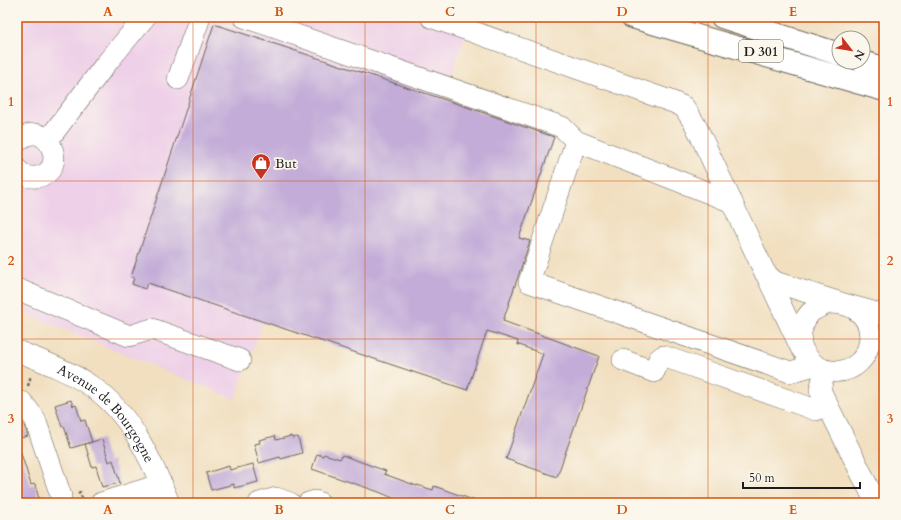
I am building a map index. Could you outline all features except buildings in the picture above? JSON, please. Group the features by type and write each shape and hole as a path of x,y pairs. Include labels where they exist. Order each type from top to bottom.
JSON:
{"highway":[{"path":"632,17 875,87"},
{"name":"D 301","path":"657,17 875,87"},
{"name":"D 301","path":"722,17 831,51"},
{"path":"871,64 884,68"}],"street":[{"path":"48,140 145,17"},
{"path":"178,79 199,20 198,17"},
{"path":"244,17 562,127 576,141 732,202"},
{"path":"431,17 684,107 696,126 801,348 820,368 820,390 876,503"},
{"path":"17,142 24,137 31,135 42,136 48,140 53,147 55,154 54,163 46,174 39,177 31,177 20,173 17,169"},
{"path":"576,141 529,282 790,372 820,368 836,372 848,370 857,364 865,355 869,345 870,333 867,322 852,306 840,303 829,303 818,307 810,314 803,324 801,348"},
{"path":"765,273 775,282 840,303 884,315"},
{"path":"17,289 129,336 152,329 240,360"},
{"name":"Avenue de Bourgogne","path":"22,353 72,375 91,386 107,398 127,421 150,459 165,494"},
{"path":"623,360 654,372 659,359 663,356 816,410 828,405"},
{"path":"20,401 35,419 61,496"},
{"path":"101,503 165,494"},
{"path":"259,503 276,498 290,503"},
{"path":"308,503 314,501 320,503"}],"path":[{"path":"20,401 30,379 22,353"}],"shaded area":[{"path":"17,17 457,17 470,22 355,353 263,322 235,399 17,310"}],"place":[{"name":"But","path":"261,180"}]}
